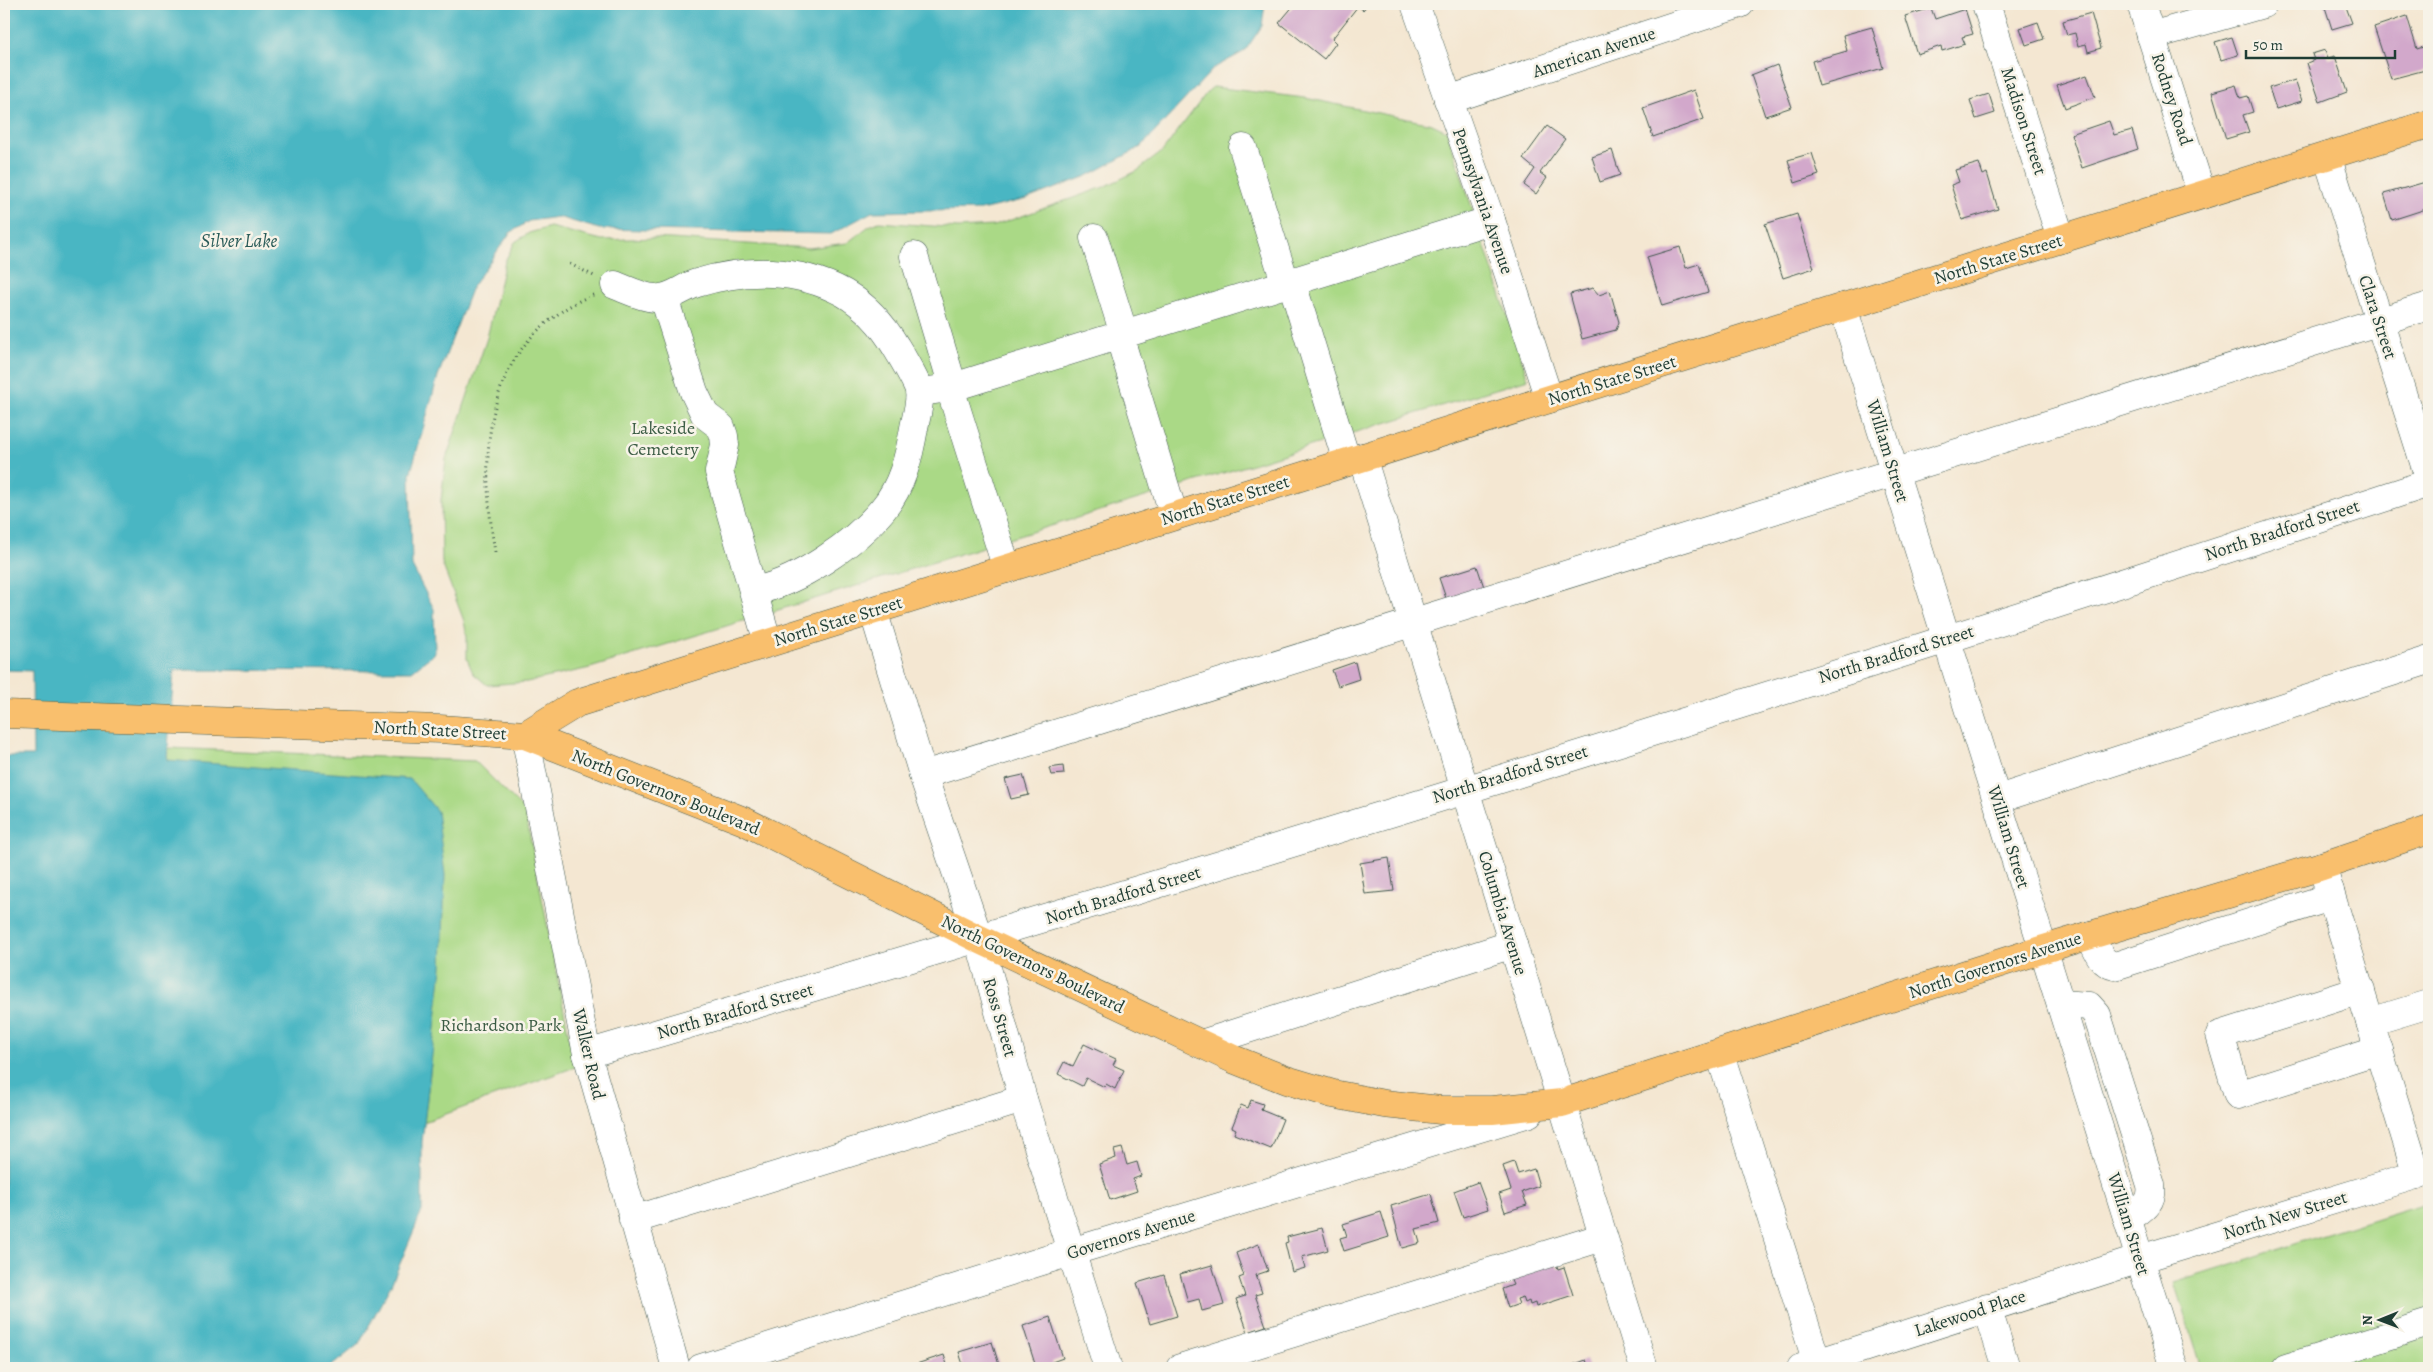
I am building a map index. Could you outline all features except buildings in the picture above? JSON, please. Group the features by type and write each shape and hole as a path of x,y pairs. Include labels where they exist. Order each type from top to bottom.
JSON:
{"main road":[{"name":"North State Street","path":"17,714 440,729 525,735 577,703 2429,124"},
{"name":"North Governors Boulevard","path":"525,735 744,821 814,854 979,939 1201,1044 1286,1080 1333,1094 1384,1104 1441,1110 1492,1110 1562,1103"},
{"name":"North Governors Avenue","path":"1562,1103 2044,949 2322,866 2429,830"}],"street":[{"name":"Pennsylvania Avenue","path":"1415,4 1491,220 1549,399"},
{"name":"American Avenue","path":"1448,100 1740,4"},
{"name":"Madison Street","path":"1986,4 2061,239"},
{"name":"Rodney Road","path":"2141,4 2202,195"},
{"path":"2151,36 2263,4"},
{"name":"Columbia Avenue","path":"1243,148 1289,284 1413,623 1644,1368"},
{"name":"Clara Street","path":"2327,156 2429,478"},
{"path":"919,390 928,391 951,388 1491,220"},
{"path":"1094,238 1174,516"},
{"path":"914,256 951,388 1007,570"},
{"path":"619,287 654,298 664,298 697,283 741,273 780,272 800,275 818,281 856,301 873,316 888,334 919,390 909,453 904,471 883,508 851,539 818,562 784,582 754,591"},
{"path":"664,298 694,392 706,415 720,427 724,436 726,445 719,472 768,643"},
{"path":"923,775 2429,306"},
{"name":"William Street","path":"1843,307 2174,1368"},
{"name":"North Bradford Street","path":"587,1054 979,939 1464,789 2429,483"},
{"name":"Ross Street","path":"873,610 923,775 979,939 1024,1099 1108,1368"},
{"path":"1998,799 2429,660"},
{"name":"Walker Road","path":"525,735 587,1054 676,1368"},
{"path":"2322,866 2379,1050 2423,1173"},
{"path":"2090,935 2104,961 2108,965 2115,966 2318,901 2330,891"},
{"path":"1201,1044 1513,944"},
{"path":"2361,990 2220,1035 2238,1095 2379,1050"},
{"path":"2370,1022 2429,1004"},
{"path":"1720,1054 1809,1366"},
{"path":"633,1220 1024,1099"},
{"name":"Governors Avenue","path":"701,1368 1071,1252 1562,1103"},
{"name":"North New Street","path":"2140,1259 2423,1173"},
{"path":"1180,1368 1248,1358 1603,1238"},
{"name":"Lakewood Place","path":"1809,1366 2140,1259"},
{"path":"1987,1307 2006,1368"},
{"path":"2286,1368 2429,1323"}],"path":[{"path":"495,552 487,496 487,460 497,398 507,372 519,351 538,329 580,299 619,287"}],"green space":[{"name":"Lakeside Cemetery","path":"1213,87 1305,98 1432,124 1447,131 1528,379 590,668 527,682 487,685 473,673 467,659 467,637 464,621 442,563 441,500 446,459 487,338 505,261 515,242 529,233 550,227 602,240 656,238 809,248 847,243 869,226 879,222 958,228 994,226 1104,187 1137,171 1162,152"},
{"name":"Richardson Park","path":"168,748 475,761 525,811 575,1067 424,1122 431,1064 167,760"},
{"path":"2429,1202 2429,1368 2201,1368 2174,1282"}],"water":[{"name":"Silver Lake","path":"4,4 1265,4 1262,26 1245,51 1214,68 1141,147 1087,176 1027,199 981,210 872,212 831,234 599,229 558,217 529,221 510,233 472,287 438,376 410,475 412,566 434,609 435,653 412,671 174,670 167,760 410,779 437,811 445,875 442,968 422,1142 422,1211 391,1285 359,1344 329,1368 4,1368 4,756 33,756 32,671 4,670"}]}
